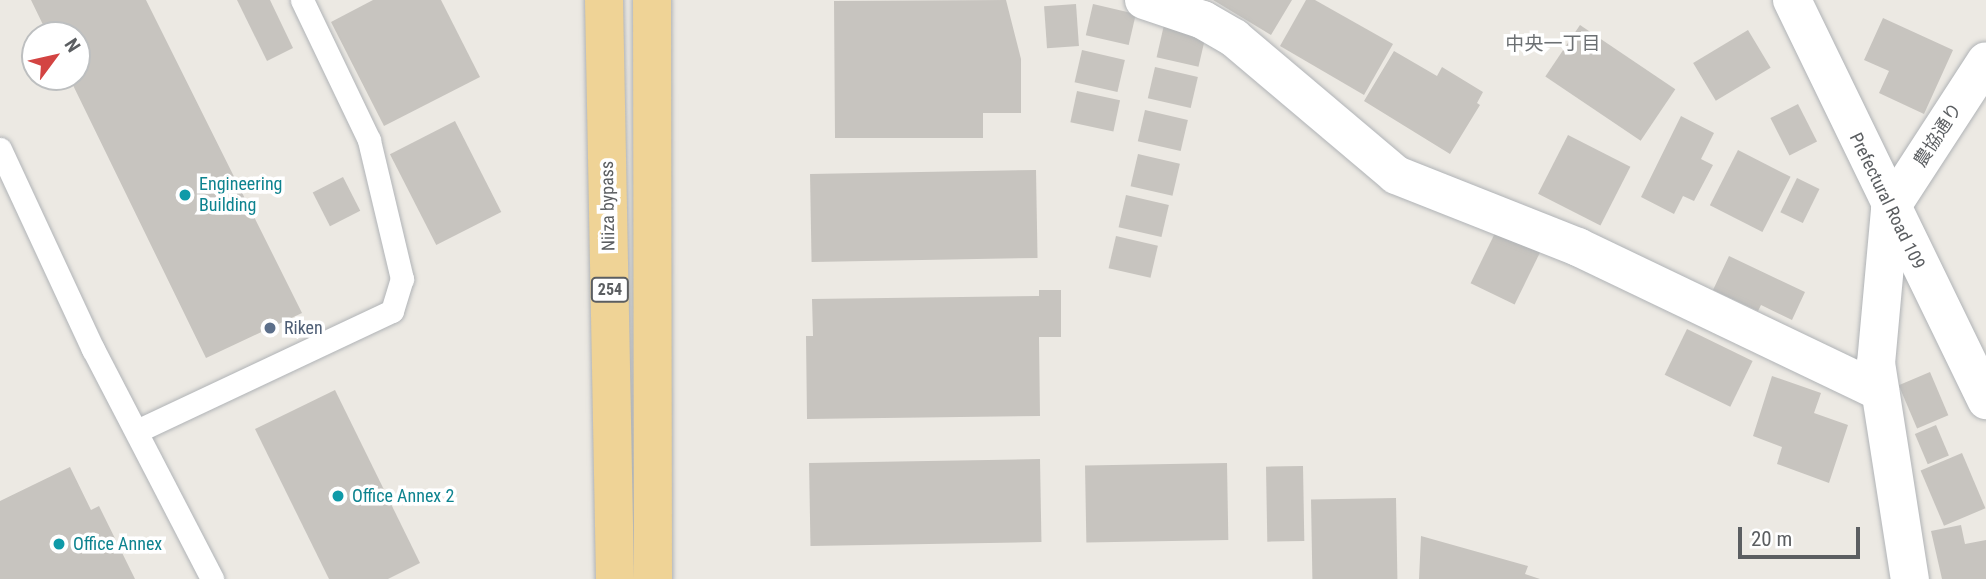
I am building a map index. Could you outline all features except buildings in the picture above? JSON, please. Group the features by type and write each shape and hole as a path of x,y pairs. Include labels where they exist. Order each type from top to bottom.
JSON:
{"highway":[{"name":"Niiza bypass","path":"604,0 615,579"},
{"name":"254","path":"652,0 653,579"}],"street":[{"path":"1144,0 1203,20 1234,38 1396,175 1578,247 1880,392"},
{"name":"Prefectural Road 109","path":"1791,0 1890,209 1986,400"},
{"name":"農協通り","path":"1890,209 1986,61"},
{"path":"1890,209 1877,363 1910,579"}],"lane":[{"path":"137,431 392,311 402,279 369,141 302,0"},
{"path":"0,149 212,579"}],"place":[{"name":"Engineering Building","path":"185,195"},
{"name":"Riken","path":"270,328"},
{"name":"Office Annex 2","path":"338,496"},
{"name":"Office Annex","path":"59,544"}],"district":[{"name":"中央一丁目","path":"1553,44"}]}
